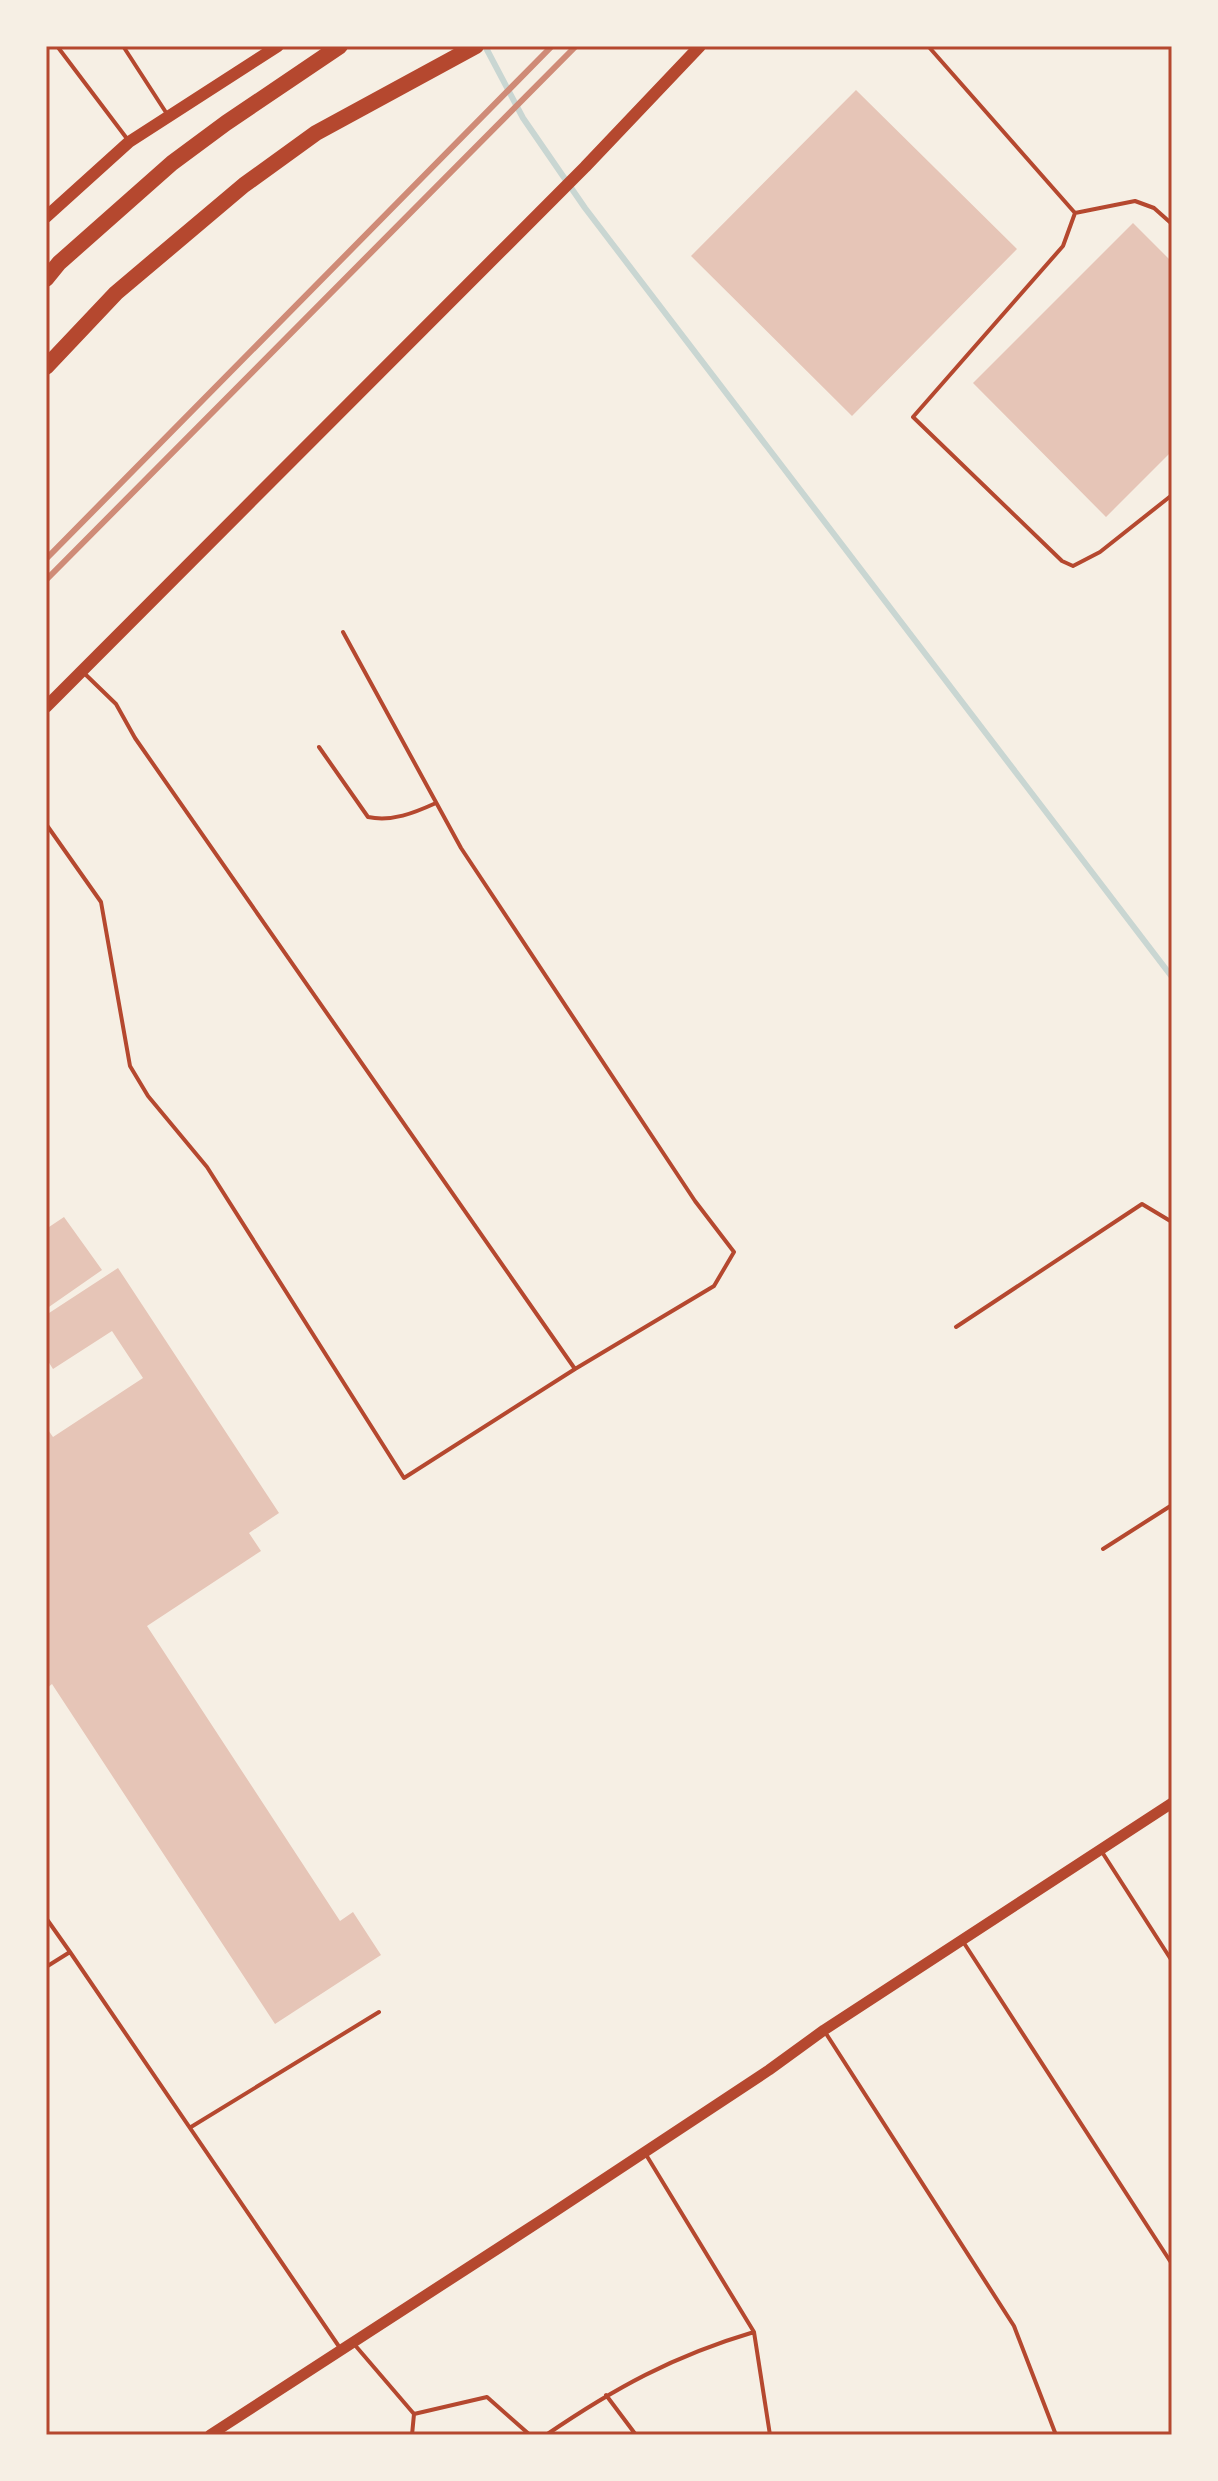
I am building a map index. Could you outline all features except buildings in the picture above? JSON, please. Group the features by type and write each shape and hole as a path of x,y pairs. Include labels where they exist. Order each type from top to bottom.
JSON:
{"highway":[{"path":"46,279 59,263 172,163 340,46"},
{"path":"46,367 116,293 256,176 316,133 476,46"}],"main road":[{"path":"46,217 129,142 278,46"},
{"path":"46,707 585,167 700,46"}],"street":[{"path":"210,2435 1172,1803"}],"lane":[{"path":"57,46 129,142"},
{"path":"123,46 169,116"},
{"path":"928,46 1075,213"},
{"path":"1075,213 1135,201 1154,208 1172,224"},
{"path":"1075,213 1063,246 913,417 1062,561 1073,566 1100,552 1172,495"},
{"path":"46,824 101,902 130,1066 148,1096 207,1167 404,1478 575,1369 714,1286 734,1252 695,1201 461,848 343,632"},
{"path":"83,672 116,704 135,738 575,1369"},
{"path":"319,747 368,817 382,820 411,814 436,803"},
{"path":"956,1327 1142,1204 1172,1222"},
{"path":"1103,1549 1172,1505"},
{"path":"1100,1849 1172,1961"},
{"path":"46,1918 347,2346 414,2414"},
{"path":"962,1940 1172,2264"},
{"path":"46,1967 70,1952"},
{"path":"191,2127 379,2012"},
{"path":"824,2030 1014,2326 1056,2435"},
{"path":"644,2151 754,2332 770,2435"},
{"path":"546,2435 606,2395 706,2347 754,2332"},
{"path":"606,2395 636,2435"},
{"path":"414,2414 487,2397 530,2435"},
{"path":"412,2435 414,2414"}],"waterway":[{"path":"485,46 523,118 585,208 1172,977"}],"railway":[{"path":"46,559 552,46"},
{"path":"46,580 576,46"}]}
